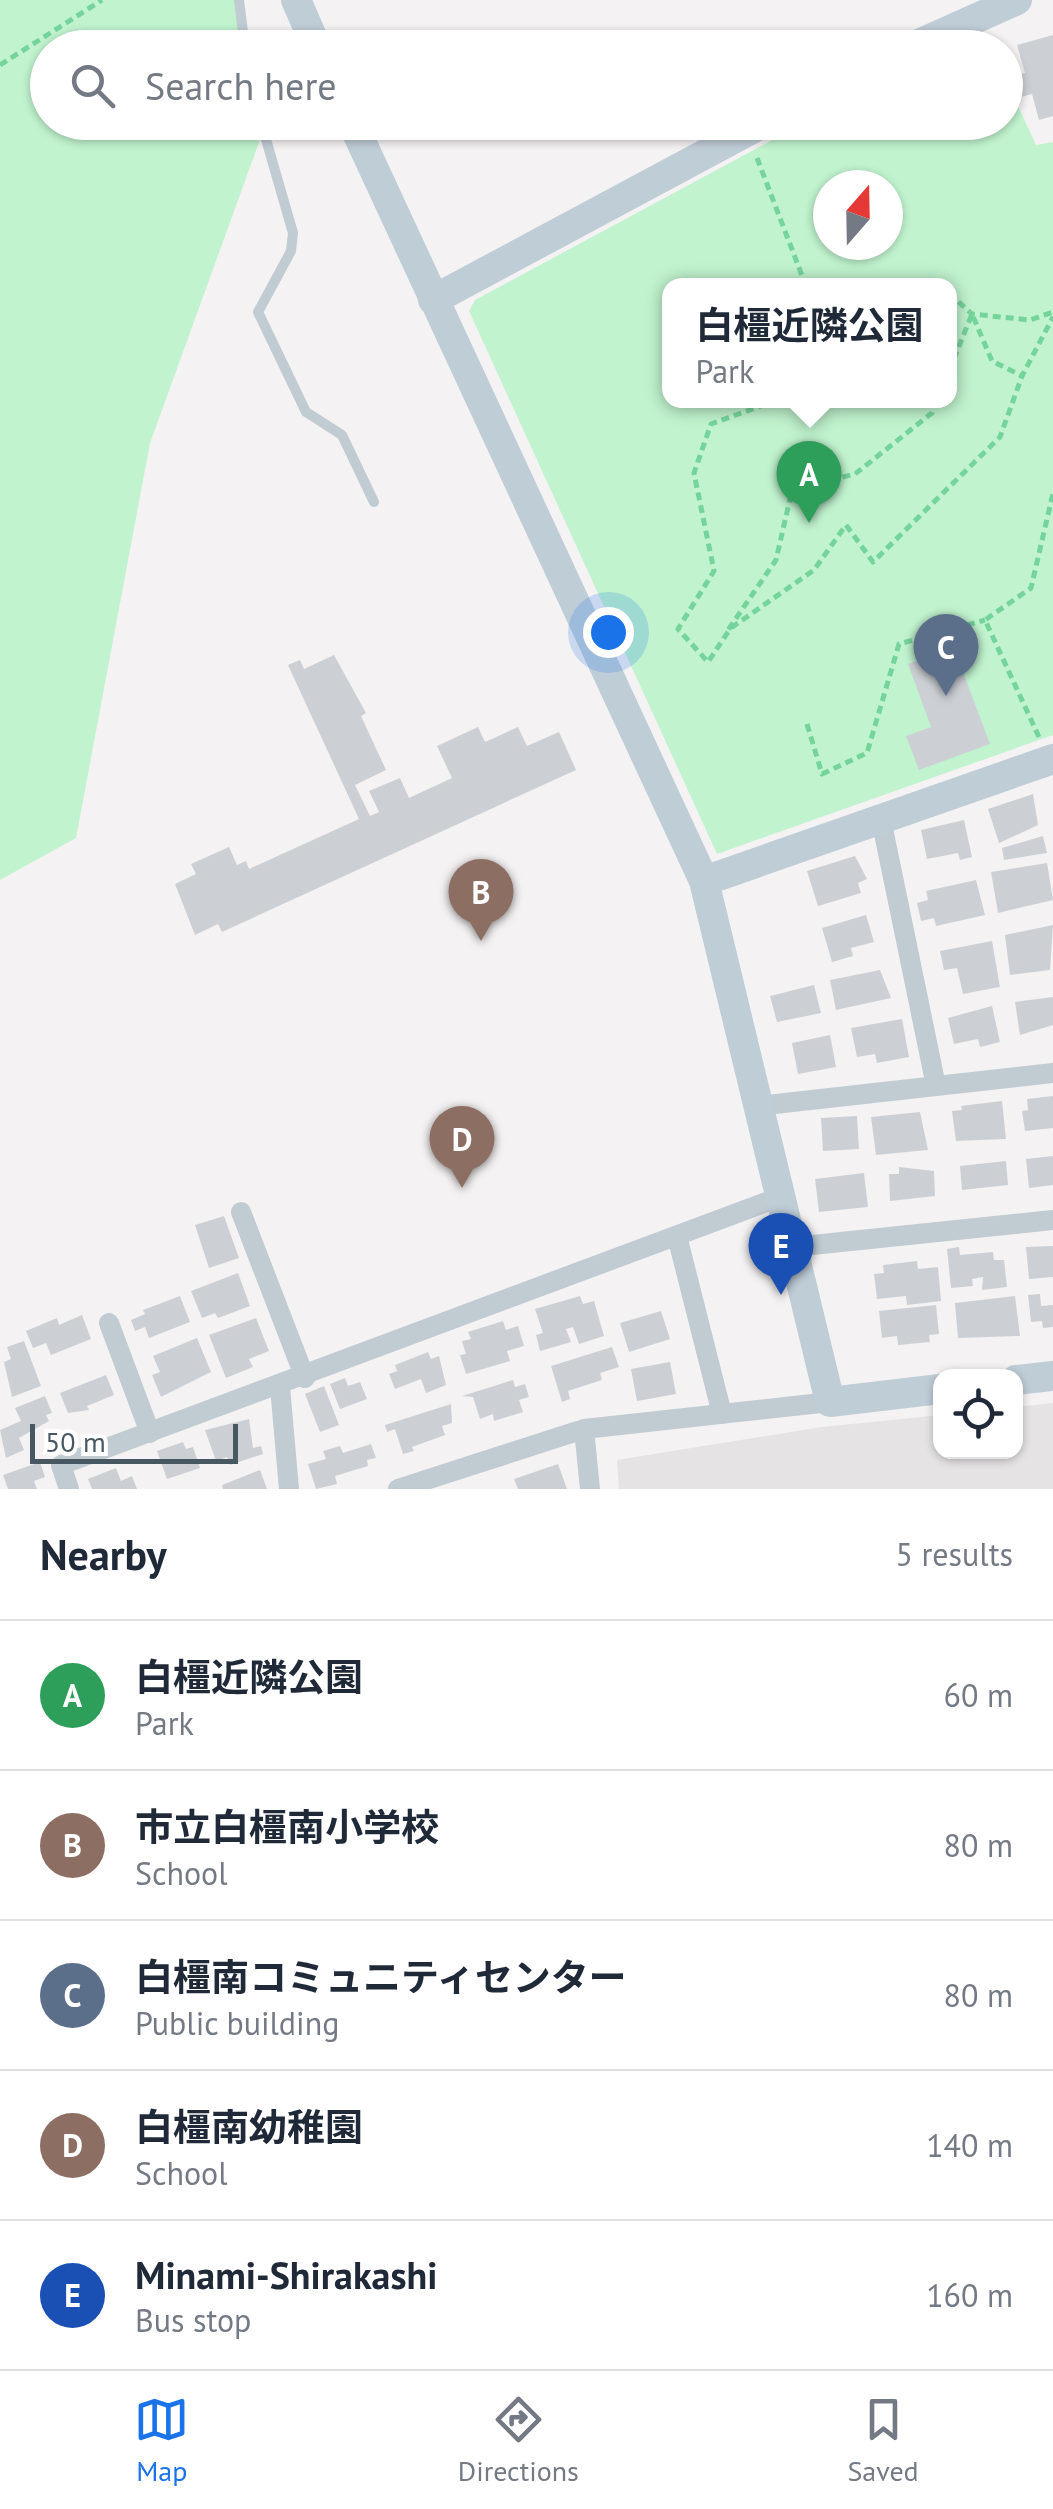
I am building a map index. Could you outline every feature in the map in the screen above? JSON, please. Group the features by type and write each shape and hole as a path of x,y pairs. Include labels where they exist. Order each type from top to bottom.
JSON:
{"street":[{"path":"296,0 310,30"},
{"path":"950,30 1017,0"},
{"path":"360,140 704,881 830,1402"},
{"path":"433,300 733,140"},
{"path":"704,881 880,819 1047,749"},
{"path":"880,819 936,1086"},
{"path":"758,1106 1053,1073"},
{"path":"69,1489 61,1465 305,1378 780,1198"},
{"path":"241,1212 305,1378"},
{"path":"793,1248 1053,1220"},
{"path":"677,1236 722,1414"},
{"path":"109,1323 150,1433"},
{"path":"1023,1379 1053,1376"},
{"path":"280,1387 289,1489"},
{"path":"398,1489 439,1482 584,1428 933,1390"},
{"path":"584,1428 590,1489"}],"lane":[{"path":"239,0 243,30"},
{"path":"266,140 293,233 291,251 258,312 306,412 342,436 374,502"}],"path":[{"path":"56,30 102,0"},
{"path":"0,66 30,47"},
{"path":"761,140 804,278"},
{"path":"957,300 972,314 992,361 1022,376"},
{"path":"972,314 1030,320 1053,314"},
{"path":"957,351 972,314"},
{"path":"728,630 814,570 846,525 873,562 1000,436 1022,376 1053,314"},
{"path":"755,408 711,424 694,473 714,571 678,629 708,662 776,560 792,490 855,474 934,408"},
{"path":"806,724 822,774 867,752 899,644 985,620 1030,588 1053,493"},
{"path":"985,620 1047,749"}],"shaded area":[{"path":"1053,1403 1053,1489 619,1489 617,1460 822,1427 933,1416 933,1459 1023,1459 1023,1406"}],"green space":[{"path":"0,0 241,0 247,30 30,30 30,140 260,140 150,443 76,838 0,880"},
{"path":"1023,117 1036,145 1053,142 1053,735 717,854 469,311 475,300 772,140 1023,140"}],"building":[{"path":"1053,35 1053,116 1039,120 1032,94 1023,96 1023,43"},
{"path":"954,648 990,744 919,770 906,736 931,727 908,664"},
{"path":"334,655 366,713 361,716 386,770 355,785 370,816 379,812 369,791 400,778 409,798 452,778 437,746 478,727 485,742 518,727 527,746 559,732 576,770 222,932 218,924 195,935 175,884 196,874 191,864 229,847 237,865 246,861 249,869 359,819 288,665 300,660 304,669"},
{"path":"1033,794 1038,825 999,843 988,809"},
{"path":"964,820 972,857 960,860 958,853 927,859 921,830"},
{"path":"1043,836 1047,853 1004,860 1002,848"},
{"path":"855,856 867,879 858,883 861,893 818,906 807,871"},
{"path":"1047,863 1053,900 998,913 991,872"},
{"path":"976,880 985,915 936,926 934,918 921,921 917,903 928,900 926,891"},
{"path":"866,915 874,942 851,948 853,956 832,962 822,928"},
{"path":"1053,925 1050,970 1010,975 1005,935"},
{"path":"992,941 1000,987 963,994 957,968 944,970 940,951"},
{"path":"880,970 891,998 836,1010 830,980"},
{"path":"814,985 821,1013 777,1022 770,996"},
{"path":"1053,997 1053,1025 1020,1035 1015,1002"},
{"path":"992,1006 1000,1042 980,1047 978,1039 954,1044 948,1018"},
{"path":"902,1019 909,1057 877,1063 875,1054 857,1057 851,1028"},
{"path":"830,1035 836,1067 798,1074 792,1043"},
{"path":"1053,1096 1053,1128 1025,1131 1022,1111 1028,1110 1027,1099"},
{"path":"1002,1101 1006,1139 956,1141 952,1111 962,1110 961,1106"},
{"path":"920,1112 928,1150 876,1155 871,1117"},
{"path":"857,1116 859,1149 823,1151 821,1118"},
{"path":"1053,1156 1053,1185 1029,1188 1026,1159"},
{"path":"1006,1161 1008,1185 962,1190 960,1166"},
{"path":"899,1167 934,1171 935,1196 890,1201 889,1174 899,1174"},
{"path":"864,1173 868,1207 819,1212 815,1179"},
{"path":"224,1216 239,1258 209,1268 195,1225"},
{"path":"1053,1246 1053,1277 1029,1279 1026,1247"},
{"path":"959,1247 960,1255 993,1252 994,1260 1004,1260 1007,1287 982,1290 983,1277 972,1279 973,1286 951,1288 947,1249"},
{"path":"917,1261 918,1269 938,1267 941,1301 907,1305 906,1296 877,1299 874,1274 884,1273 883,1265"},
{"path":"238,1273 250,1306 218,1318 215,1313 202,1318 191,1291"},
{"path":"1040,1294 1041,1306 1053,1305 1053,1327 1043,1328 1042,1321 1031,1322 1028,1295"},
{"path":"180,1296 190,1322 149,1338 145,1327 135,1331 131,1320 145,1314 143,1310"},
{"path":"580,1296 583,1304 594,1301 604,1336 579,1344 573,1327 566,1329 571,1342 540,1351 536,1335 543,1333 535,1309"},
{"path":"1015,1296 1020,1336 958,1338 955,1303"},
{"path":"936,1305 939,1334 929,1335 930,1342 898,1345 897,1336 882,1338 879,1311"},
{"path":"661,1311 670,1339 629,1352 620,1323"},
{"path":"82,1315 91,1339 51,1355 46,1343 33,1348 26,1331 57,1318 59,1325"},
{"path":"256,1318 269,1351 249,1359 253,1367 226,1378 209,1335"},
{"path":"503,1321 506,1330 518,1326 524,1346 507,1351 510,1361 466,1374 460,1355 466,1354 462,1341 471,1339 468,1332"},
{"path":"197,1338 211,1372 161,1397 152,1375 160,1372 153,1356"},
{"path":"24,1341 41,1386 12,1397 4,1362 11,1359 7,1347"},
{"path":"612,1347 619,1367 600,1373 602,1380 568,1391 570,1399 562,1402 551,1366"},
{"path":"428,1352 431,1359 439,1356 446,1385 426,1393 421,1379 395,1389 389,1374 397,1371 395,1365"},
{"path":"670,1362 676,1394 637,1401 631,1369"},
{"path":"106,1375 114,1395 87,1406 89,1410 68,1413 60,1393"},
{"path":"345,1378 348,1386 360,1382 367,1399 340,1409 330,1384"},
{"path":"513,1380 515,1387 525,1384 529,1397 519,1400 523,1412 494,1421 493,1414 480,1419 473,1397 462,1396"},
{"path":"324,1386 339,1425 320,1432 305,1394"},
{"path":"45,1396 52,1413 46,1415 49,1421 19,1438 24,1450 6,1458 0,1430 21,1421 15,1408"},
{"path":"451,1404 452,1423 442,1426 445,1435 412,1447 414,1451 403,1454 395,1429 387,1432 385,1425"},
{"path":"249,1419 253,1448 261,1446 263,1454 230,1465 227,1457 216,1461 205,1430"},
{"path":"183,1442 186,1449 193,1447 200,1468 167,1479 157,1451"},
{"path":"371,1444 376,1458 367,1460 368,1466 335,1476 337,1484 316,1489 308,1464 326,1459 323,1451 340,1446 343,1453"},
{"path":"40,1462 45,1477 34,1481 37,1489 8,1489 3,1475"},
{"path":"558,1464 567,1489 518,1489 514,1479"},
{"path":"116,1468 121,1481 132,1476 137,1489 92,1489 88,1479"},
{"path":"260,1470 267,1489 223,1489 222,1485"}],"place":[{"name":"白橿近隣公園","path":"809,523"},
{"name":"白橿南コミュニティセンター","path":"946,696"},
{"name":"市立白橿南小学校","path":"481,941"},
{"name":"白橿南幼稚園","path":"462,1188"},
{"name":"Minami-Shirakashi","path":"781,1295"}]}
